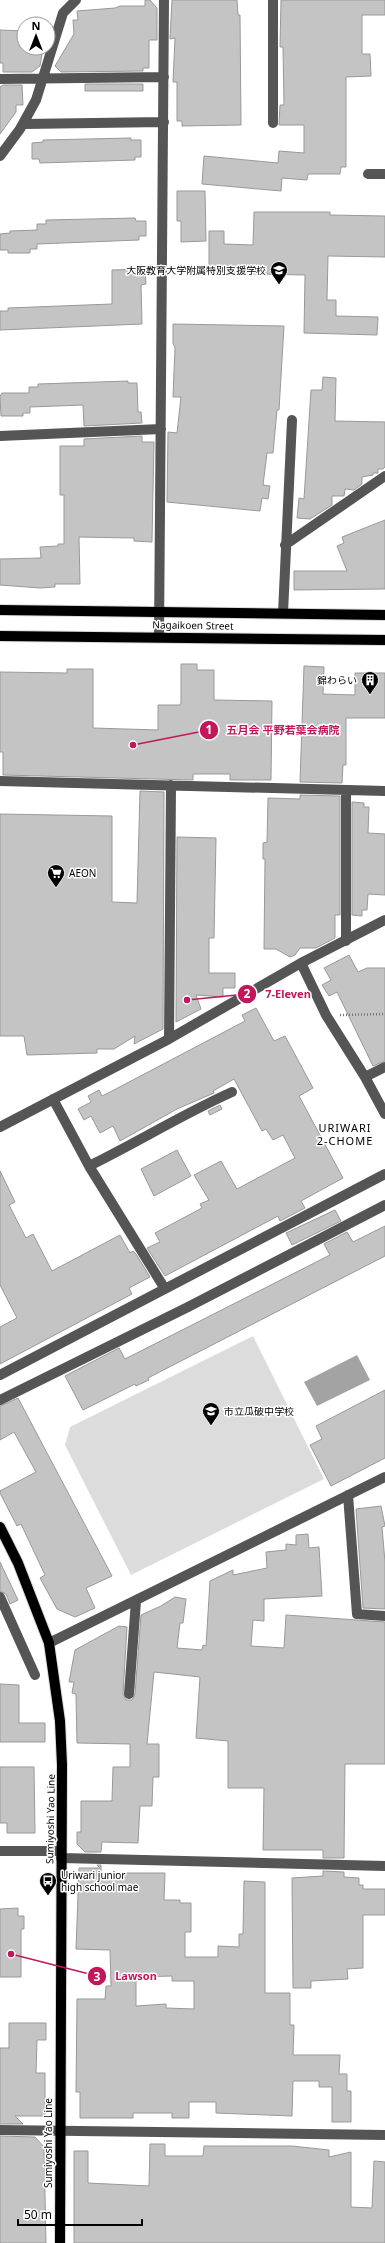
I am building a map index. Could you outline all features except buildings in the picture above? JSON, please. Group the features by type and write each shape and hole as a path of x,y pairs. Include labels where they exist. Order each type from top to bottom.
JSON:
{"main road":[{"name":"Nagaikoen Street","path":"0,610 385,615"},
{"name":"Nagaikoen Street","path":"0,636 159,636 385,640"},
{"name":"Sumiyoshi Yao Line","path":"0,1527 24,1577 49,1644 60,1721 62,1765 60,2243"}],"street":[{"path":"0,156 23,124 36,100 63,13 76,0"},
{"path":"159,636 164,0"},
{"path":"273,0 273,123"},
{"path":"0,79 44,77 164,77"},
{"path":"23,124 164,122"},
{"path":"368,174 385,174"},
{"path":"283,613 292,420"},
{"path":"0,436 161,429"},
{"path":"285,545 385,476"},
{"path":"0,781 385,791"},
{"path":"169,1039 171,785"},
{"path":"346,790 346,941"},
{"path":"0,1127 169,1039 301,963 385,920"},
{"path":"301,963 326,1015 365,1077 385,1114"},
{"path":"365,1077 385,1067"},
{"path":"90,1166 198,1108 232,1092"},
{"path":"53,1099 90,1166 166,1289"},
{"path":"0,1375 385,1174"},
{"path":"0,1400 188,1307 385,1205"},
{"path":"49,1644 348,1494 385,1477"},
{"path":"348,1494 357,1614 385,1616"},
{"path":"0,1597 35,1675"},
{"path":"128,1694 136,1601"},
{"path":"0,1850 61,1854 385,1866"},
{"path":"0,2130 60,2132 385,2135"}],"path":[{"path":"326,1015 385,1014"}],"shaded area":[{"path":"253,1336 324,1479 131,1575 65,1445 70,1427"},
{"path":"357,1355 370,1380 317,1406 304,1382"}],"place":[{"name":"大阪教育大学附属特別支援学校","path":"279,285"},
{"name":"錦わらい","path":"370,695"},
{"name":"五月会 平野若葉会病院","path":"133,745"},
{"name":"AEON","path":"56,888"},
{"name":"7-Eleven","path":"187,1000"},
{"name":"市立瓜破中学校","path":"211,1426"},
{"name":"Uriwari junior high school mae","path":"48,1896"},
{"name":"Lawson","path":"11,1954"}],"district":[{"name":"URIWARI 2-CHOME","path":"345,1133"}]}
